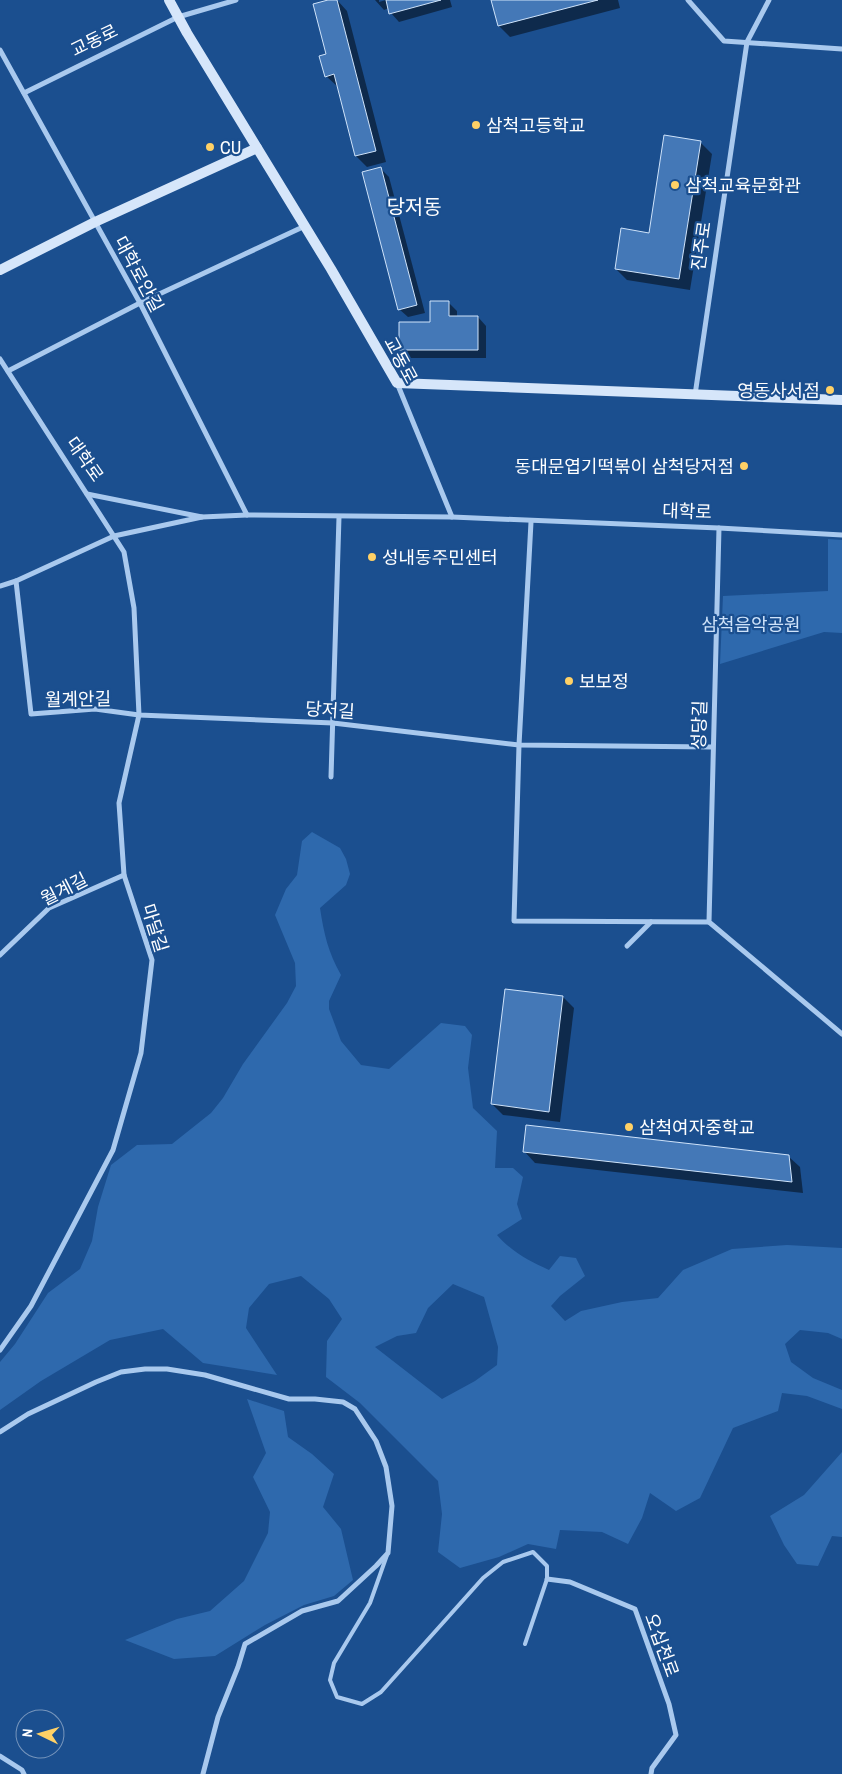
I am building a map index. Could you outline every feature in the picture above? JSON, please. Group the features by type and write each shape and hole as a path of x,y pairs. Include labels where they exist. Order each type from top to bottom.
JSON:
{"street":[{"name":"교동로","path":"169,0 397,383 452,517"},
{"name":"교동로","path":"24,93 178,17 236,0"},
{"path":"688,0 724,41 842,49"},
{"name":"진주로","path":"695,395 747,42 769,0"},
{"name":"대학로안길","path":"0,50 140,303 247,515"},
{"path":"0,270 95,222 257,148"},
{"path":"8,371 140,303 305,226"},
{"name":"대학로","path":"0,359 87,494 202,516"},
{"path":"397,383 842,400"},
{"name":"마달길","path":"0,1350 30,1306 113,1150 140,1053 152,960 124,875 119,803 139,715 134,608 124,552 87,494"},
{"name":"대학로","path":"114,536 202,516 247,515 452,517 842,535"},
{"path":"331,777 339,517"},
{"path":"531,522 519,745 514,921 708,922 842,1034"},
{"name":"성당길","path":"708,922 719,528"},
{"path":"0,586 16,581 114,536"},
{"name":"월계안길","path":"16,581 31,714 95,709 139,715"},
{"name":"당저길","path":"139,715 333,723 519,745 712,747"},
{"name":"월계길","path":"0,955 49,908 124,875"},
{"path":"627,946 651,922"},
{"path":"0,1432 28,1414 121,1372 166,1369 205,1375 289,1399 343,1402 355,1409 376,1441 386,1467 392,1506 388,1553 338,1601 302,1611 245,1644 218,1718 203,1774"},
{"name":"오십천로","path":"547,1578 570,1582 635,1609 669,1704 676,1735 652,1768 650,1774"},
{"path":"0,1756 22,1770 24,1774"}],"lane":[{"path":"388,1553 370,1603 334,1663 330,1680 337,1697 362,1704 381,1692 483,1578 503,1562 533,1552 547,1566 547,1578 525,1644"}],"green space":[{"name":"삼척음악공원","path":"828,539 842,540 842,633 824,632 720,664 723,596 828,591"},
{"path":"312,832 340,848 346,859 350,874 346,885 320,908 327,943 341,975 329,1001 329,1009 341,1041 361,1065 389,1069 441,1023 465,1026 472,1035 468,1068 473,1108 497,1131 495,1168 513,1168 523,1177 517,1204 522,1219 497,1235 521,1256 549,1270 560,1256 576,1258 585,1276 560,1296 551,1306 565,1321 581,1311 622,1302 658,1298 683,1270 732,1249 787,1245 842,1248 842,1339 828,1333 800,1330 785,1344 791,1362 813,1378 842,1390 842,1409 807,1396 782,1393 778,1411 733,1428 700,1498 676,1511 650,1493 642,1518 628,1544 602,1532 560,1530 556,1549 528,1544 499,1557 460,1568 438,1552 442,1514 438,1481 360,1403 326,1377 327,1341 342,1319 329,1299 301,1276 269,1284 249,1308 246,1328 277,1375 203,1363 163,1329 110,1340 41,1381 0,1410 0,1362 15,1344 48,1293 80,1269 92,1241 98,1207 111,1165 137,1145 172,1144 211,1113 223,1098 243,1064 287,1003 296,986 295,963 275,915 286,889 297,875 302,841","holes":["453,1284 484,1297 498,1347 497,1365 475,1381 442,1399 375,1347 397,1336 416,1333 428,1308"]},
{"path":"247,1399 284,1411 288,1437 312,1454 334,1474 323,1507 341,1529 353,1580 334,1596 304,1605 265,1625 215,1656 174,1659 125,1640 177,1619 210,1611 244,1581 268,1533 270,1512 253,1477 266,1453"},
{"path":"842,1452 842,1537 832,1536 818,1566 797,1564 784,1545 770,1516 804,1495"}],"building":[{"path":"337,0 376,151 355,156 334,74 325,77 319,56 326,54 313,4"},
{"path":"386,0 441,0 389,14"},
{"path":"491,0 598,0 498,26"},
{"name":"삼척교육문화관","path":"664,135 701,141 679,279 615,269 621,228 649,233"},
{"path":"381,167 417,305 398,310 362,172"},
{"path":"430,301 449,301 449,316 478,316 478,350 399,350 399,322 430,322"},
{"path":"505,989 563,996 549,1112 491,1104"},
{"path":"526,1125 789,1155 792,1182 523,1152"}],"place":[{"name":"삼척고등학교","path":"476,125"},
{"name":"CU","path":"210,147"},
{"name":"삼척교육문화관","path":"675,185"},
{"name":"영동사서점","path":"830,390"},
{"name":"동대문엽기떡볶이 삼척당저점","path":"744,466"},
{"name":"성내동주민센터","path":"372,557"},
{"name":"보보정","path":"569,681"},
{"name":"삼척여자중학교","path":"629,1127"}],"district":[{"name":"당저동","path":"414,206"}]}
